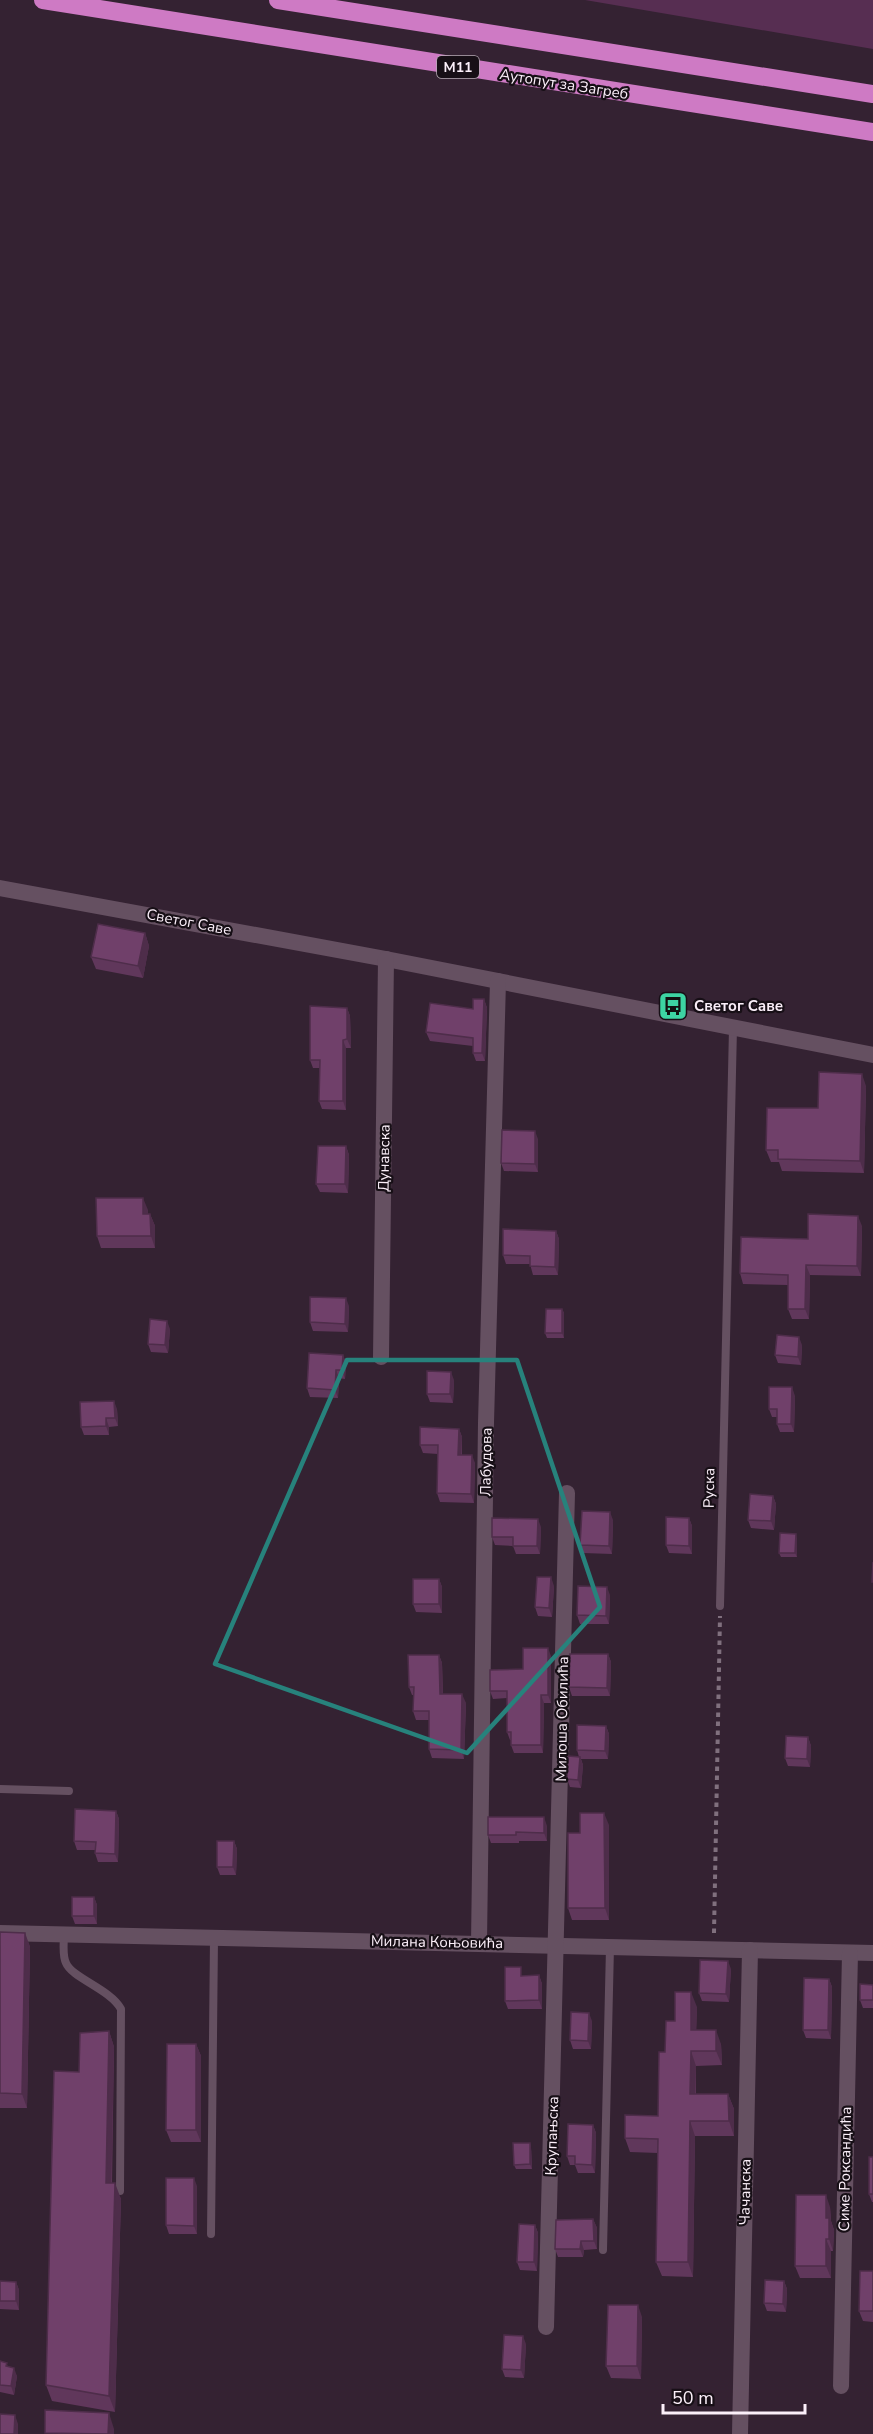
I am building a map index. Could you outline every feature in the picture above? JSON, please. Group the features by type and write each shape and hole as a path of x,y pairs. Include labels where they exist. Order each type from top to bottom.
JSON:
{"highway":[{"name":"Аутопут за Загреб","path":"43,0 873,132"},
{"path":"278,0 873,94"}],"street":[{"name":"Светог Саве","path":"0,888 386,959 873,1055"},
{"name":"Дунавска","path":"381,1357 386,959"},
{"name":"Лабудова","path":"479,1943 486,1435 498,981"},
{"name":"Милоша Обилића","path":"557,1945 567,1493"},
{"name":"Милана Коњовића","path":"0,1933 873,1953"},
{"name":"Крупањска","path":"546,2327 557,1945"},
{"name":"Чачанска","path":"740,2434 750,1950"},
{"name":"Симе Роксандића","path":"841,2386 850,1953"}],"lane":[{"name":"Руска","path":"720,1606 733,1028"},
{"path":"0,1789 69,1791"},
{"path":"64,1934 64,1957 69,1968 111,1996 122,2009 120,2191"},
{"path":"211,2234 214,1938"},
{"path":"603,2250 610,1946"}],"path":[{"path":"713,1949 720,1606"}],"highlighted area":[{"path":"347,1360 517,1360 600,1607 467,1753 215,1664"}],"shaded area":[{"path":"585,0 873,0 873,49"}],"building":[{"path":"98,924 145,933 138,966 91,957"},
{"path":"473,999 484,999 482,1053 473,1053 473,1038 426,1032 430,1003 473,1009"},
{"path":"310,1006 347,1008 347,1039 343,1040 343,1101 319,1101 320,1060 310,1060"},
{"path":"819,1072 862,1074 860,1161 778,1159 778,1150 766,1150 767,1108 818,1108"},
{"path":"502,1130 535,1131 535,1164 501,1163"},
{"path":"318,1146 346,1146 345,1184 316,1184"},
{"path":"96,1198 143,1198 143,1214 150,1214 151,1236 97,1236"},
{"path":"808,1214 858,1216 857,1266 806,1265 805,1309 788,1309 788,1275 740,1273 741,1237 808,1239"},
{"path":"503,1229 556,1231 555,1267 530,1266 530,1256 503,1255"},
{"path":"310,1297 346,1298 345,1324 310,1322"},
{"path":"546,1309 562,1309 562,1333 545,1333"},
{"path":"150,1319 167,1321 165,1345 148,1344"},
{"path":"777,1335 799,1337 798,1357 775,1355"},
{"path":"309,1353 343,1355 342,1370 336,1370 335,1390 307,1388"},
{"path":"427,1371 451,1372 450,1394 427,1394"},
{"path":"769,1387 792,1387 791,1424 777,1424 777,1409 769,1409"},
{"path":"114,1401 115,1418 106,1418 106,1426 81,1427 80,1402"},
{"path":"420,1427 459,1429 458,1455 472,1455 471,1494 437,1493 438,1445 420,1445"},
{"path":"750,1494 773,1496 771,1521 748,1520"},
{"path":"582,1511 610,1512 609,1546 580,1545"},
{"path":"666,1517 689,1518 689,1546 666,1545"},
{"path":"492,1518 538,1519 537,1546 513,1546 513,1537 492,1537"},
{"path":"780,1533 796,1534 795,1553 779,1553"},
{"path":"537,1577 551,1577 549,1608 535,1607"},
{"path":"413,1579 439,1579 439,1604 413,1604"},
{"path":"578,1586 607,1587 606,1616 577,1615"},
{"path":"523,1648 548,1648 548,1695 541,1695 541,1745 511,1745 511,1732 507,1732 507,1691 490,1691 490,1670 523,1669"},
{"path":"570,1654 608,1654 607,1688 569,1687"},
{"path":"408,1655 439,1655 440,1694 462,1694 461,1750 429,1749 429,1711 413,1711 414,1687 409,1687"},
{"path":"577,1725 606,1726 605,1751 577,1750"},
{"path":"786,1736 808,1737 807,1759 785,1758"},
{"path":"568,1756 580,1757 578,1780 567,1779"},
{"path":"75,1809 116,1811 115,1854 95,1853 96,1842 74,1841"},
{"path":"580,1813 604,1813 605,1908 568,1908 568,1833 580,1833"},
{"path":"488,1817 544,1817 544,1833 516,1832 516,1835 488,1835"},
{"path":"217,1841 234,1841 233,1867 217,1867"},
{"path":"72,1897 94,1897 94,1916 72,1916"},
{"path":"0,1932 25,1933 22,2094 0,2093"},
{"path":"700,1960 728,1961 726,1994 699,1993"},
{"path":"505,1967 521,1967 521,1976 539,1975 539,2000 505,2001"},
{"path":"804,1978 829,1979 828,2030 803,2030"},
{"path":"860,1984 873,1985 873,2000 860,2000"},
{"path":"675,1992 691,1992 691,2030 716,2030 716,2051 691,2051 690,2094 728,2094 729,2121 690,2121 688,2262 656,2262 658,2139 625,2138 625,2115 658,2116 659,2052 665,2052 666,2021 675,2021"},
{"path":"571,2012 589,2013 588,2041 570,2040"},
{"path":"109,2031 106,2183 115,2183 109,2396 46,2385 54,2071 79,2072 80,2033"},
{"path":"167,2044 196,2044 196,2130 166,2130"},
{"path":"568,2124 593,2125 592,2165 575,2164 575,2156 567,2156"},
{"path":"513,2143 530,2143 530,2164 514,2165"},
{"path":"869,2157 873,2157 873,2194 869,2194"},
{"path":"166,2178 194,2178 194,2226 166,2225"},
{"path":"796,2195 826,2195 829,2239 826,2239 826,2266 795,2266"},
{"path":"593,2219 594,2241 581,2241 580,2249 555,2249 556,2220"},
{"path":"519,2224 535,2225 534,2262 517,2262"},
{"path":"860,2271 873,2271 873,2311 859,2311"},
{"path":"765,2280 784,2281 783,2304 764,2303"},
{"path":"0,2281 16,2282 16,2301 0,2301"},
{"path":"608,2305 638,2305 637,2366 606,2366"},
{"path":"504,2335 523,2336 521,2370 502,2369"},
{"path":"0,2361 14,2368 11,2386 0,2385"},
{"path":"45,2410 109,2413 108,2434 45,2433"},
{"path":"0,2414 15,2415 14,2434 0,2434"}],"place":[{"name":"Светог Саве","path":"673,1006"}]}
